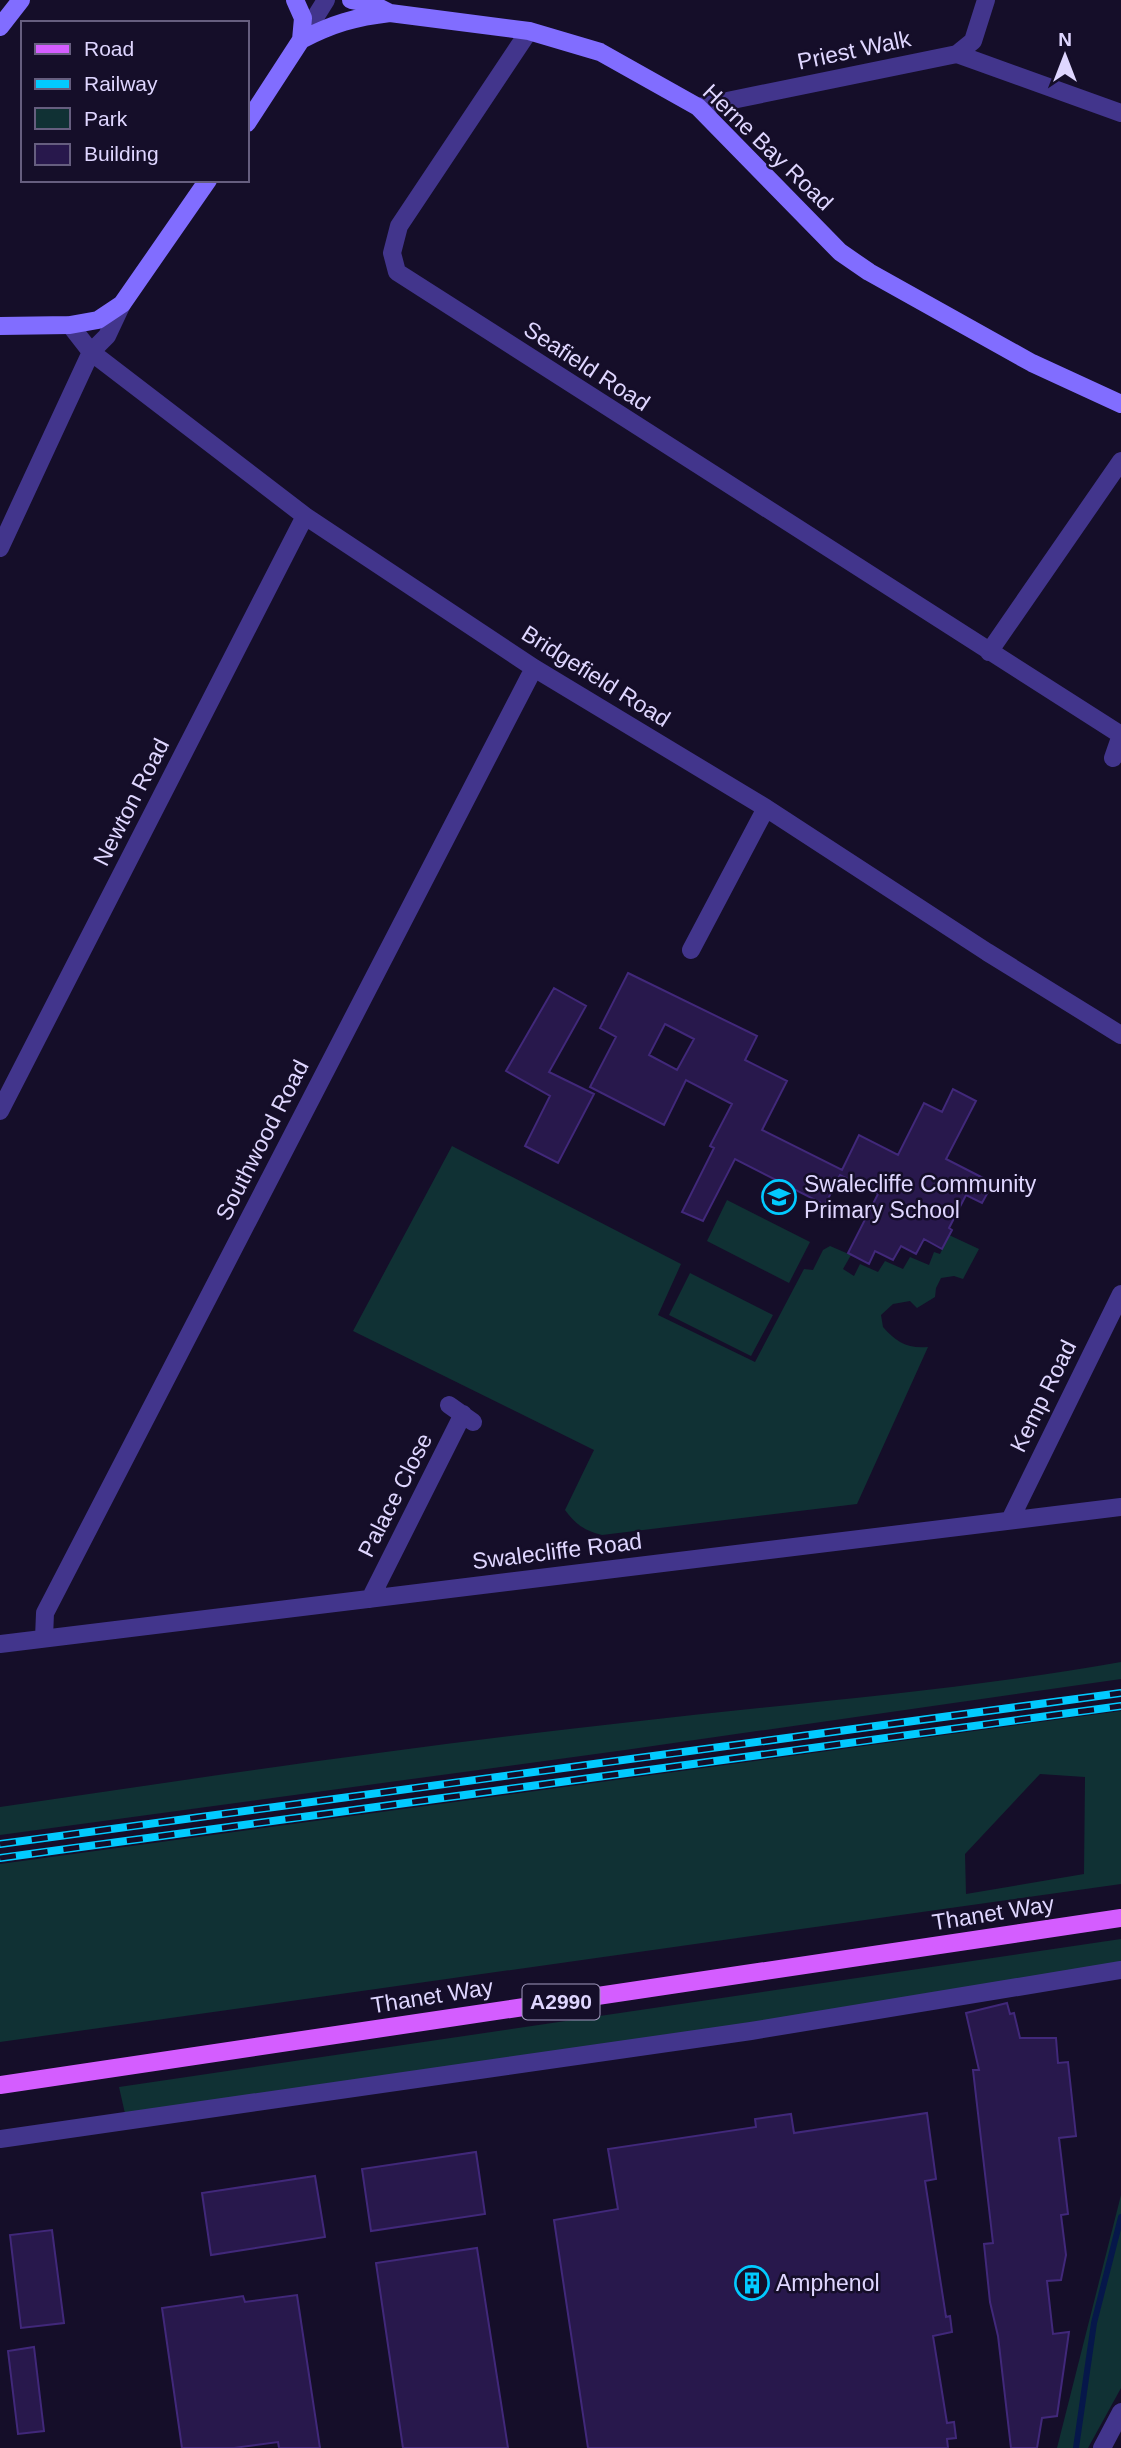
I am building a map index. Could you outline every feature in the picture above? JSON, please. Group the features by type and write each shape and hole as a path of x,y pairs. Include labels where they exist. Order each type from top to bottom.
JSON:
{"main road":[{"path":"248,121 301,40 303,18 295,0"},
{"name":"Herne Bay Road","path":"351,0 372,4 390,13 529,32 600,52 698,107 841,251 869,272 1032,363 1121,404"},
{"path":"0,27 12,5"},
{"path":"301,40 330,25 356,17 390,13"},
{"path":"0,326 70,325 98,320 122,304 207,182"},
{"name":"Thanet Way","path":"0,2085 1121,1918"}],"street":[{"path":"301,40 326,0"},
{"path":"957,54 973,41 986,0"},
{"name":"Seafield Road","path":"529,32 399,226 392,253 397,272 1121,735 1113,758"},
{"path":"957,54 1121,113"},
{"name":"Priest Walk","path":"698,107 957,54"},
{"path":"0,548 92,352 107,336 122,304"},
{"name":"Bridgefield Road","path":"70,325 92,352 305,516 534,668 766,808 987,952 1121,1035"},
{"path":"989,652 1121,461"},
{"name":"Newton Road","path":"0,1111 305,516"},
{"name":"Southwood Road","path":"44,1638 45,1613 534,668"},
{"path":"691,950 766,808"},
{"name":"Kemp Road","path":"1010,1520 1121,1294"},
{"name":"Palace Close","path":"370,1599 462,1414"},
{"name":"Swalecliffe Road","path":"0,1644 1121,1507"},
{"path":"0,2139 751,2031 1121,1970"},
{"path":"1102,2448 1121,2412"}],"green space":[{"path":"452,1146 681,1264 658,1315 755,1362 804,1269 813,1270 823,1250 830,1246 851,1255 843,1269 854,1276 860,1264 878,1272 885,1261 903,1269 910,1257 929,1265 934,1252 940,1254 949,1235 979,1249 963,1279 954,1276 941,1278 935,1297 917,1308 910,1301 893,1304 881,1315 883,1327 893,1337 908,1346 928,1347 857,1504 602,1535 596,1533 585,1529 565,1510 594,1450 353,1331"},
{"path":"727,1200 810,1242 789,1283 707,1241"},
{"path":"690,1273 773,1315 751,1356 669,1315"},
{"path":"1121,1662 1121,1679 0,1835 0,1807 394,1751 938,1689"},
{"path":"1121,1711 1121,1884 0,2042 0,1864","holes":["1040,1774 1085,1777 1084,1874 966,1894 965,1854"]},
{"path":"1121,1939 1121,1967 126,2118 119,2087"},
{"path":"1121,2195 1121,2388 1088,2448 1057,2448"}],"building":[{"path":"628,973 757,1036 745,1060 787,1081 762,1130 842,1170 859,1135 898,1155 924,1103 942,1112 953,1089 976,1101 946,1159 993,1183 982,1203 966,1195 949,1228 952,1230 942,1249 924,1239 916,1254 901,1246 893,1260 875,1251 869,1264 848,1253 878,1194 840,1175 825,1205 735,1159 703,1221 682,1212 714,1148 710,1146 732,1104 686,1080 664,1125 590,1087 616,1037 600,1028","holes":["665,1024 694,1039 677,1070 649,1055"]},
{"path":"554,988 586,1006 549,1072 594,1094 558,1163 525,1146 550,1096 506,1071"},
{"path":"1007,2003 1010,2014 1014,2013 1020,2038 1056,2038 1058,2063 1068,2062 1076,2136 1059,2138 1068,2214 1061,2215 1066,2255 1061,2280 1047,2281 1053,2334 1069,2332 1057,2416 1042,2418 1037,2448 1011,2448 984,2244 993,2243 973,2070 979,2070 966,2013"},
{"name":"Amphenol","path":"927,2113 936,2179 925,2181 946,2317 950,2316 952,2332 933,2336 947,2423 954,2422 956,2438 947,2439 948,2448 588,2448 554,2220 618,2209 608,2149 756,2127 755,2119 791,2114 794,2133"},
{"path":"476,2152 485,2214 371,2231 362,2169"},
{"path":"315,2176 325,2237 211,2255 202,2193"},
{"path":"52,2230 64,2323 21,2328 10,2235"},
{"path":"477,2248 508,2448 403,2448 376,2263"},
{"path":"297,2295 320,2448 279,2448 278,2442 234,2448 182,2448 162,2308 243,2296 245,2302"},
{"path":"34,2347 44,2431 18,2434 8,2351"}],"waterway":[{"path":"1076,2448 1094,2323 1121,2217"}],"railway":[{"path":"0,1844 1121,1693"},
{"path":"0,1858 1121,1706"}],"place":[{"name":"Swalecliffe Community Primary School","path":"779,1197"},
{"name":"Amphenol","path":"752,2283"}]}
